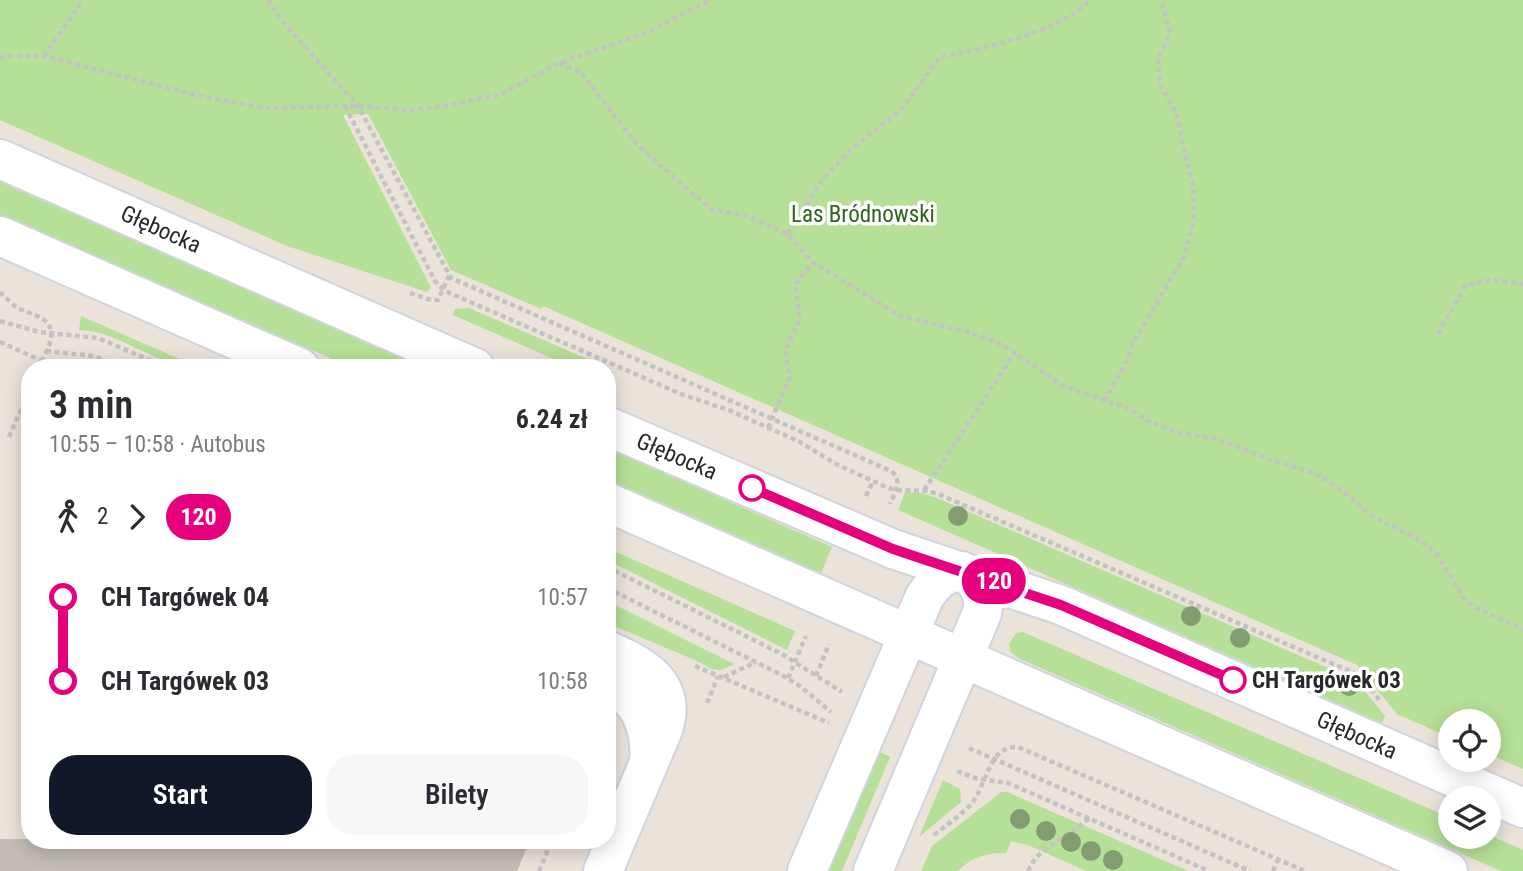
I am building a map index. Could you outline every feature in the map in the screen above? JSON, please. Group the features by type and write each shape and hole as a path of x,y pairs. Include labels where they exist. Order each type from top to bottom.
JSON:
{"street":[{"name":"Głębocka","path":"0,159 455,359"},
{"path":"0,236 280,359"},
{"name":"Głębocka","path":"616,430 874,541 1061,605 1523,808"},
{"path":"616,506 1448,871"},
{"path":"807,871 924,598 935,582 947,574 962,571 979,587 984,607 873,871"},
{"path":"616,669 646,669 663,693 666,709 665,725 616,848"}],"path":[{"path":"44,56 83,0"},
{"path":"268,0 282,21 358,106 451,278 891,471 897,479 896,490 889,506"},
{"path":"1,56 44,56 200,96 266,108 358,106 410,110 499,95 559,63 640,35 711,0"},
{"path":"787,234 822,180 850,150 901,110 940,57 985,48 1047,27 1081,10 1090,0"},
{"path":"1104,401 1126,363 1132,345 1184,257 1194,219 1193,187 1176,113 1160,85 1158,58 1170,33 1161,0"},
{"path":"559,63 581,72 636,144 712,210 745,215 787,234 813,262 900,316 968,332 1003,345 1065,387 1130,409 1149,421 1179,433 1217,439 1271,460 1315,472 1347,494 1370,515 1418,539 1437,554 1464,598 1476,608 1523,629"},
{"path":"345,106 435,281 443,289 602,359"},
{"path":"768,428 790,377 785,351 800,318 795,284 813,262"},
{"path":"1438,334 1465,286 1489,280 1523,284"},
{"path":"0,292 18,307 46,321 51,334 42,359"},
{"path":"0,321 51,334 98,338 147,359"},
{"path":"0,342 40,359"},
{"path":"46,351 101,359"},
{"path":"924,490 1015,353"},
{"path":"616,365 681,394 731,411 807,446 836,464 873,481 896,490 924,490 938,494 1361,676"},
{"path":"9,437 21,410"},
{"path":"866,496 873,481"},
{"path":"616,572 794,661 852,696"},
{"path":"616,592 788,678 840,718"},
{"path":"788,678 806,636"},
{"path":"816,676 828,647"},
{"path":"723,678 756,662"},
{"path":"694,665 830,723"},
{"path":"961,744 1250,871"},
{"path":"925,841 969,806 995,759 1005,748 1025,749 1305,871"},
{"path":"948,767 969,777 1008,783 1209,871"},
{"path":"1028,871 1042,851 1089,818"},
{"path":"539,871 548,849"},
{"path":"1273,871 1278,859"}],"green space":[{"name":"Las Bródnowski","path":"0,0 1523,0 1523,769 1501,759 1501,709 1438,709 1438,732 1397,714 1357,665 543,306 541,309 451,270 368,114 343,115 431,288 427,292 287,246 0,120"},
{"path":"0,182 406,359 333,359 0,215"},
{"path":"469,308 587,359 554,359 453,315 455,309"},
{"path":"81,316 180,359 160,359 110,336 79,330"},
{"path":"616,452 832,547 821,573 616,483"},
{"path":"905,492 937,498 1356,680 1385,716 1382,723 898,510"},
{"path":"616,552 795,631 787,650 616,564"},
{"path":"616,605 734,664 721,670 711,669 616,627"},
{"path":"1023,632 1438,812 1438,843 1018,658 1010,651 1009,644 1016,633"},
{"path":"880,752 890,757 842,871 829,871"},
{"path":"943,780 960,789 961,802 919,837"},
{"path":"1001,792 1007,792 1188,871 1086,871 1030,846 1011,841 1006,853 980,857 968,862 958,871 921,871 932,846"},
{"path":"1501,840 1523,850 1523,871 1501,871 1451,849 1501,849"}],"building":[{"path":"0,840 21,840 21,849 525,849 516,871 0,871"}],"bus line":[{"name":"120","path":"752,488 893,549 1061,605 1233,680"}],"place":[{"name":"CH Targówek 03","path":"1233,680"}]}
